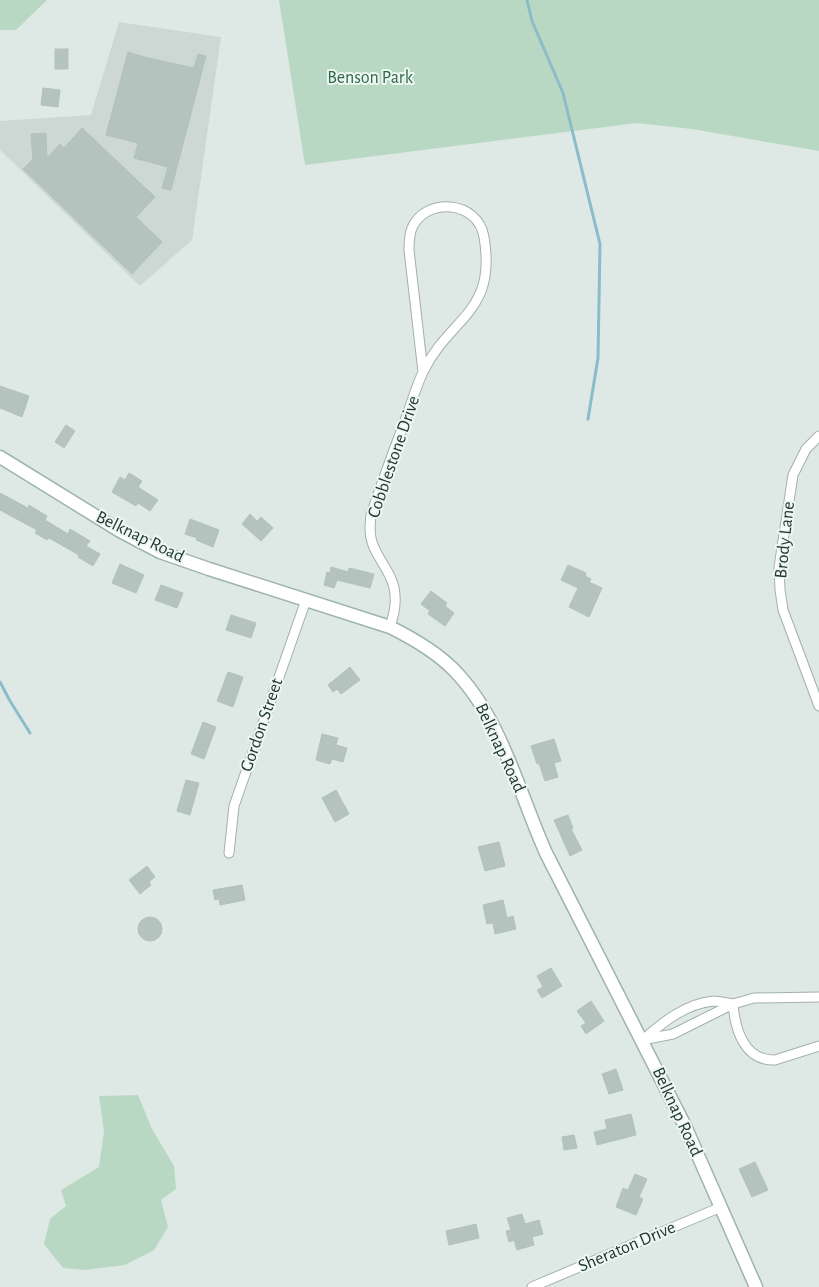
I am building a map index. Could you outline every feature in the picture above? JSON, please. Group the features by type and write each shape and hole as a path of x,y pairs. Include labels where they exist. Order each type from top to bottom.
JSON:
{"street":[{"name":"Cobblestone Drive","path":"390,627 395,607 394,588 391,578 372,543 371,515 423,372 437,349 476,304 484,286 486,262 482,231 477,220 462,209 444,208 425,213 417,220 410,233 409,250 423,372"},
{"name":"Brody Lane","path":"819,436 802,455 793,475 779,567 783,610 819,706"},
{"name":"Belknap Road","path":"0,457 120,531 160,552 390,627 416,640 453,669 476,698 495,729 546,853 685,1126 756,1287"},
{"name":"Gordon Street","path":"229,853 234,806 306,600"},
{"path":"642,1040 673,1034 733,1004 754,998 819,997"},
{"path":"642,1040 665,1021 686,1010 715,1001 733,1004"},
{"path":"733,1004 734,1020 739,1035 749,1049 758,1056 769,1060 780,1060 819,1046"},
{"name":"Sheraton Drive","path":"532,1287 721,1207"}],"shaded area":[{"path":"119,22 221,37 192,240 140,286 0,150 0,121 91,115"}],"green space":[{"path":"0,0 47,0 16,30 0,30"},
{"name":"Benson Park","path":"279,0 819,0 819,151 692,129 637,123 305,165"},
{"path":"138,1095 152,1129 174,1166 176,1189 161,1200 168,1227 154,1250 125,1265 85,1270 63,1268 44,1244 50,1219 66,1206 61,1190 99,1167 104,1131 99,1096"}],"building":[{"path":"55,49 68,49 68,69 55,69"},
{"path":"128,52 194,68 198,54 206,56 171,190 162,188 168,167 134,158 138,143 106,135"},
{"path":"43,88 60,90 58,107 41,105"},
{"path":"82,128 155,197 136,217 162,242 132,274 23,169 33,159 31,134 46,133 47,158 60,144 64,148"},
{"path":"0,386 29,396 22,417 0,408"},
{"path":"66,425 75,431 64,448 55,442"},
{"path":"129,473 142,481 138,487 158,500 150,511 138,503 136,506 112,492 120,477 125,480"},
{"path":"0,493 28,508 29,505 47,516 45,520 68,534 70,529 90,541 86,546 100,554 93,566 78,557 79,555 49,538 47,540 35,533 37,530 0,510"},
{"path":"250,514 257,521 261,517 273,528 261,541 242,524"},
{"path":"190,519 219,530 213,547 185,534"},
{"path":"120,564 144,575 136,593 112,583"},
{"path":"568,565 586,573 585,576 591,579 589,582 602,588 589,617 569,607 578,588 561,580"},
{"path":"331,567 348,572 349,568 374,574 370,588 337,580 334,588 324,585 327,572 330,573"},
{"path":"161,585 183,593 177,608 155,600"},
{"path":"431,591 447,603 445,606 454,613 445,626 428,614 430,611 421,604"},
{"path":"231,615 256,623 251,638 226,630"},
{"path":"350,667 360,680 341,694 337,689 333,692 328,685"},
{"path":"228,672 243,677 233,707 217,701"},
{"path":"203,722 216,727 204,759 191,754"},
{"path":"322,734 338,738 336,745 347,748 343,762 332,759 330,764 316,760"},
{"path":"554,739 561,761 554,763 558,777 545,781 531,746"},
{"path":"186,780 199,783 190,815 177,811"},
{"path":"336,790 349,814 335,822 322,798"},
{"path":"568,815 573,828 571,829 582,850 570,856 554,820"},
{"path":"499,842 505,866 485,871 478,847"},
{"path":"147,866 155,877 149,882 151,885 140,894 129,880"},
{"path":"242,885 245,900 220,905 219,899 215,900 213,890"},
{"path":"503,900 507,918 513,916 516,929 495,934 493,923 487,924 483,905"},
{"path":"150,917 159,920 162,929 159,938 150,941 141,938 138,929 141,920"},
{"path":"551,968 562,986 542,998 537,990 543,987 537,976"},
{"path":"591,1001 604,1021 586,1034 581,1026 586,1023 577,1011"},
{"path":"616,1069 623,1090 609,1094 602,1074"},
{"path":"631,1114 636,1135 597,1145 594,1132 607,1129 605,1120"},
{"path":"574,1135 577,1148 564,1150 562,1137"},
{"path":"755,1162 768,1190 752,1197 739,1169"},
{"path":"635,1174 647,1179 639,1197 643,1199 636,1215 616,1207 623,1188 628,1190"},
{"path":"522,1214 525,1224 539,1220 543,1234 532,1237 534,1245 517,1250 514,1240 509,1242 506,1231 511,1230 507,1218"},
{"path":"476,1224 479,1238 449,1245 446,1231"}],"waterway":[{"path":"527,0 532,21 563,93 600,244 598,358 588,419"},
{"path":"0,682 30,733"}]}
